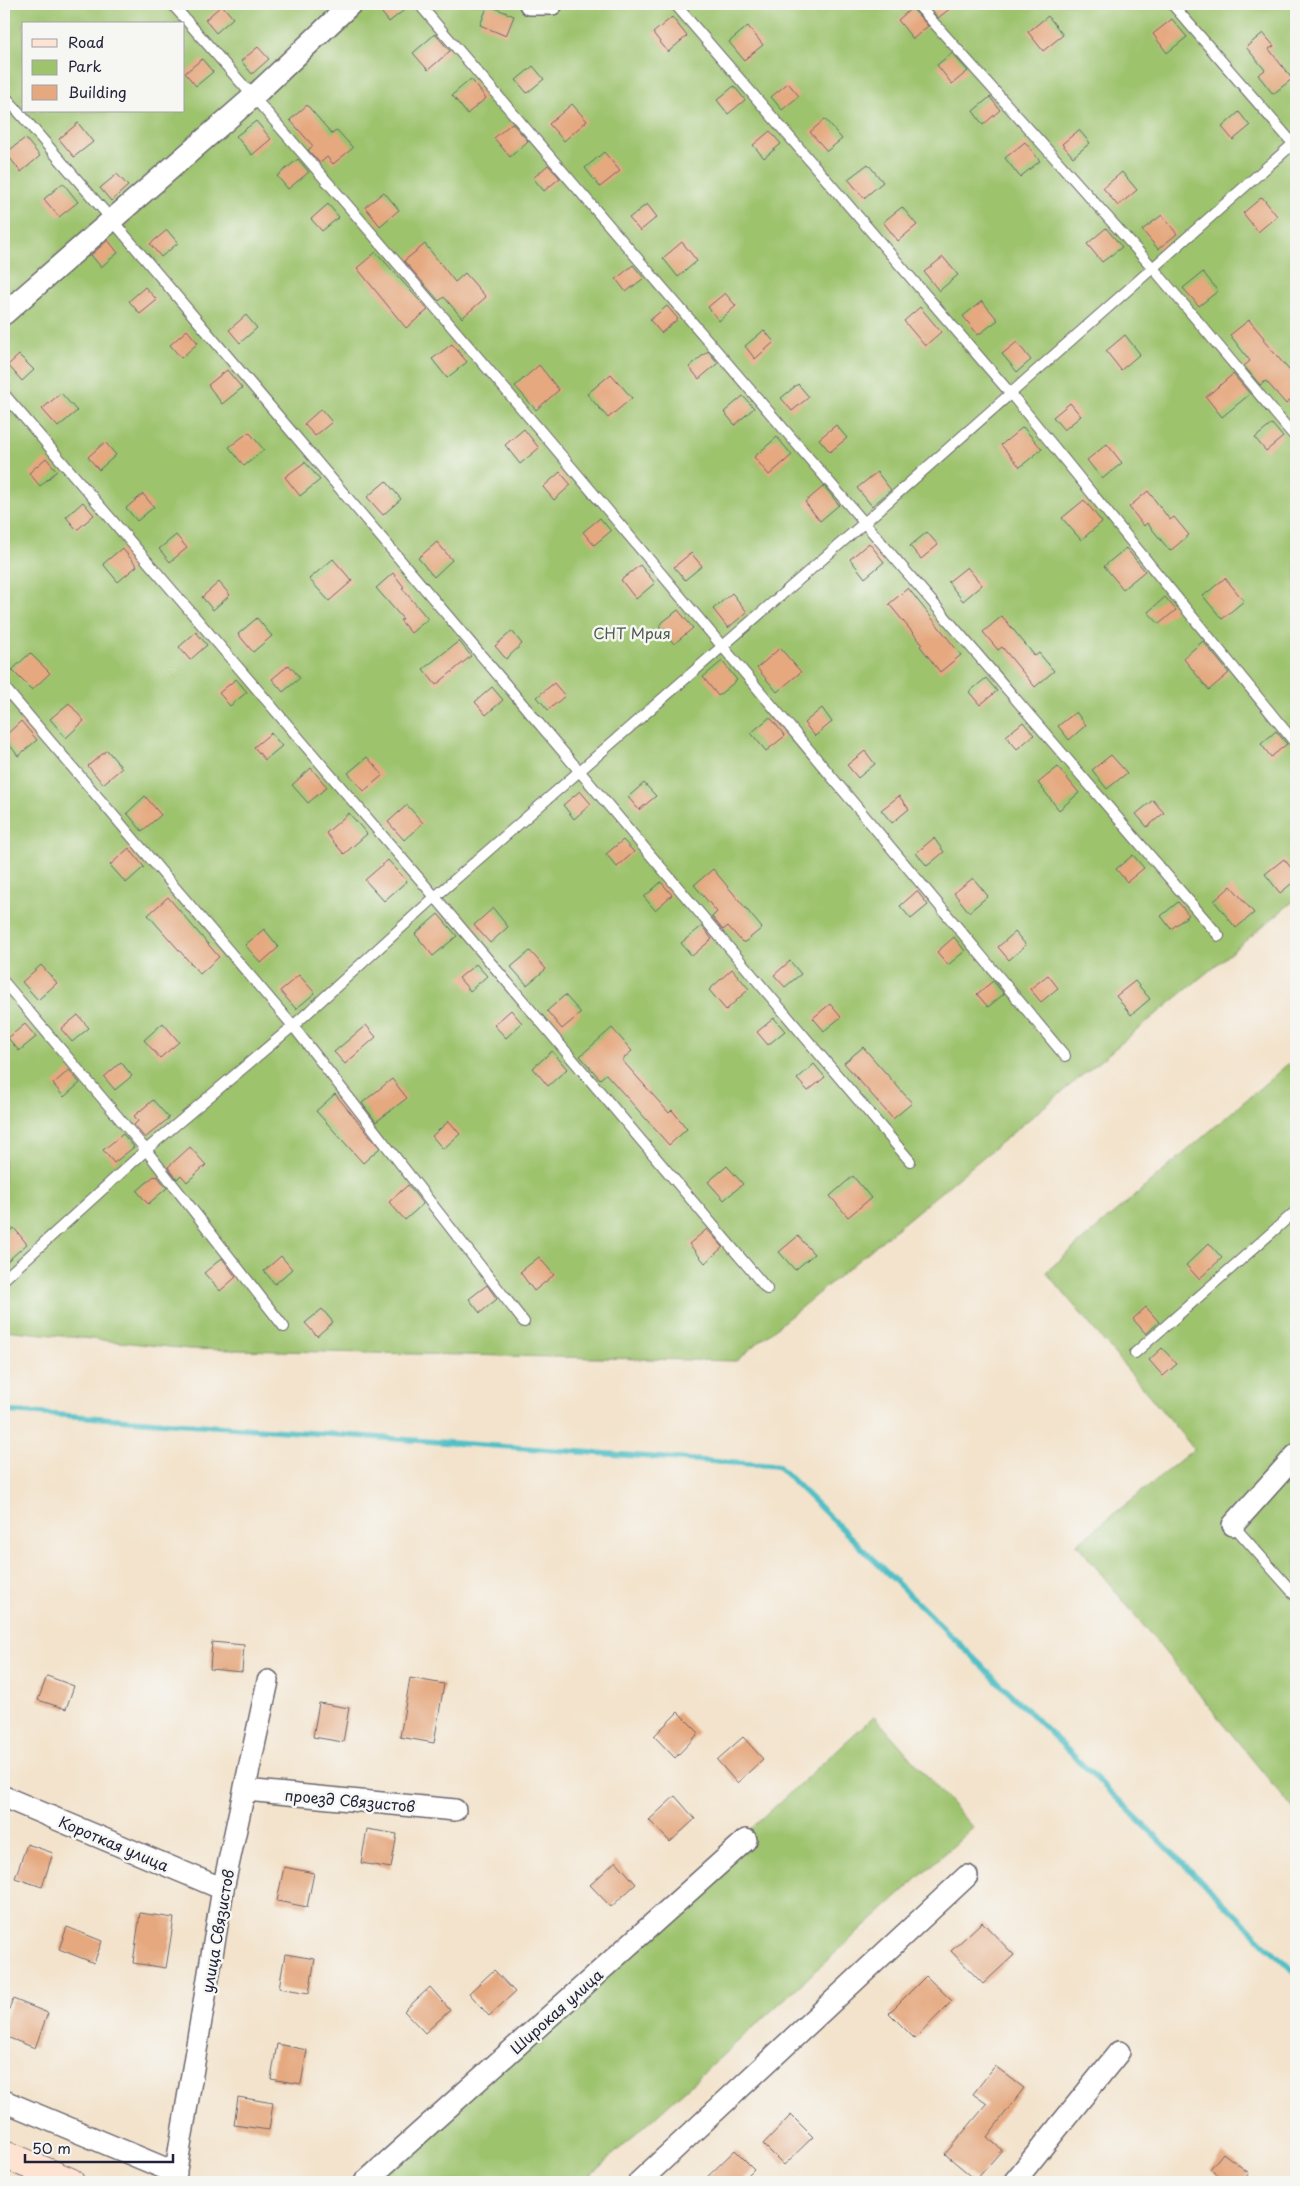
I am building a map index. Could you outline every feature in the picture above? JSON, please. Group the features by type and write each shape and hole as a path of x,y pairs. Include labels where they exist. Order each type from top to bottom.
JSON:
{"street":[{"path":"4,314 254,96 351,4"},
{"path":"530,4 552,4"},
{"path":"1233,1525 1296,1455"},
{"name":"улица Связистов","path":"175,2178 224,1889 268,1681"},
{"name":"проезд Связистов","path":"245,1790 455,1810"},
{"name":"Короткая улица","path":"4,1797 224,1889"},
{"name":"Широкая улица","path":"365,2182 746,1840"},
{"path":"639,2182 967,1876"},
{"path":"1014,2182 1119,2052"},
{"path":"4,2102 175,2178"},
{"path":"4,2154 70,2182"}],"lane":[{"path":"172,4 254,96 723,646 1065,1056"},
{"path":"419,4 1219,936"},
{"path":"675,4 1011,394 1296,744"},
{"path":"917,4 1153,268 1296,438"},
{"path":"4,1279 146,1150 292,1026 435,897 1153,268 1295,146 1172,4"},
{"path":"4,96 112,220 910,1161"},
{"path":"4,394 435,897 767,1289"},
{"path":"4,687 292,1026 524,1322"},
{"path":"4,982 146,1150 284,1327"},
{"path":"1136,1353 1296,1211"},
{"path":"1233,1525 1296,1596"}],"green space":[{"name":"СНТ Мрия","path":"4,4 1296,4 1296,899 736,1361 189,1349 4,1330"},
{"path":"1296,1057 1296,1813 1077,1544 1194,1449 1046,1272"},
{"path":"874,1716 973,1828 583,2182 365,2182"}],"building":[{"path":"375,4 412,4 389,22"},
{"path":"926,4 956,4 938,18"},
{"path":"222,5 233,18 216,33 205,20"},
{"path":"488,5 514,16 506,36 480,25"},
{"path":"912,8 928,26 913,39 898,20"},
{"path":"1048,16 1063,35 1043,51 1028,32"},
{"path":"672,17 687,36 668,52 653,33"},
{"path":"1172,19 1187,37 1167,53 1153,34"},
{"path":"748,26 763,45 744,60 729,42"},
{"path":"1263,33 1274,46 1269,49 1292,79 1273,94 1258,75 1265,70 1246,47"},
{"path":"435,34 450,51 428,70 413,53"},
{"path":"258,47 269,59 252,74 241,61"},
{"path":"952,53 968,71 952,84 937,65"},
{"path":"202,59 213,72 196,86 185,73"},
{"path":"533,66 544,79 527,93 516,80"},
{"path":"471,79 486,98 467,114 452,95"},
{"path":"788,83 799,96 782,110 771,97"},
{"path":"734,86 745,100 728,114 717,100"},
{"path":"990,97 1000,110 983,125 973,111"},
{"path":"572,104 587,121 564,141 549,124"},
{"path":"307,105 332,134 337,130 353,148 333,164 327,157 320,163 308,150 313,146 290,120"},
{"path":"1239,112 1250,126 1233,140 1222,127"},
{"path":"825,119 842,139 827,151 810,132"},
{"path":"256,121 271,139 252,155 236,136"},
{"path":"78,123 93,142 74,157 59,139"},
{"path":"512,123 528,141 510,157 494,138"},
{"path":"1079,130 1090,143 1073,157 1062,144"},
{"path":"770,131 781,144 764,158 753,145"},
{"path":"25,138 40,156 21,172 6,153"},
{"path":"1025,142 1040,161 1020,177 1005,158"},
{"path":"604,152 620,171 600,187 585,168"},
{"path":"298,159 309,172 288,189 277,176"},
{"path":"868,164 883,182 864,198 848,179"},
{"path":"548,165 560,178 544,191 533,178"},
{"path":"1122,172 1137,190 1118,206 1103,188"},
{"path":"117,174 128,186 111,201 100,188"},
{"path":"63,183 78,202 59,217 44,199"},
{"path":"384,192 399,210 380,226 365,207"},
{"path":"1262,197 1277,216 1258,232 1243,213"},
{"path":"328,204 339,217 322,231 311,219"},
{"path":"647,204 657,217 640,231 629,218"},
{"path":"902,207 917,225 898,241 883,222"},
{"path":"1162,215 1177,234 1158,249 1142,230"},
{"path":"1106,228 1122,247 1102,262 1087,244"},
{"path":"167,230 178,243 161,257 150,244"},
{"path":"108,240 118,253 101,267 91,255"},
{"path":"682,242 697,261 678,277 663,258"},
{"path":"425,244 455,282 465,273 486,297 462,318 444,297 439,301 404,261"},
{"path":"376,252 428,310 406,328 357,268"},
{"path":"943,257 958,275 939,291 924,272"},
{"path":"633,265 644,278 626,292 616,279"},
{"path":"1203,272 1218,291 1199,306 1183,288"},
{"path":"145,287 157,300 140,314 129,301"},
{"path":"725,293 736,306 719,321 708,307"},
{"path":"982,301 998,320 978,335 963,316"},
{"path":"667,306 678,319 661,333 650,320"},
{"path":"920,307 941,332 925,346 904,321"},
{"path":"246,315 257,328 240,343 229,330"},
{"path":"1249,320 1264,338 1263,340 1296,378 1296,395 1286,404 1266,381 1260,385 1244,366 1250,361 1230,335"},
{"path":"187,330 198,343 181,358 170,345"},
{"path":"764,330 774,342 755,359 745,346"},
{"path":"1125,335 1140,354 1121,370 1106,351"},
{"path":"1017,342 1031,360 1017,372 1002,354"},
{"path":"452,344 467,362 447,378 432,359"},
{"path":"708,351 718,363 699,379 689,367"},
{"path":"19,355 34,370 22,381 8,365"},
{"path":"539,365 559,390 536,410 515,386"},
{"path":"227,370 242,388 222,404 208,385"},
{"path":"611,374 632,398 608,418 587,394"},
{"path":"1233,374 1250,394 1222,417 1206,397"},
{"path":"798,384 809,397 792,411 781,398"},
{"path":"61,393 77,411 58,427 42,409"},
{"path":"743,396 754,408 735,425 724,412"},
{"path":"1070,403 1081,416 1064,430 1053,417"},
{"path":"321,409 332,422 315,436 304,424"},
{"path":"1272,424 1283,437 1266,451 1255,438"},
{"path":"836,425 847,438 830,452 819,439"},
{"path":"1023,427 1042,449 1020,467 1001,445"},
{"path":"524,429 539,448 520,464 505,445"},
{"path":"249,432 264,450 244,466 229,447"},
{"path":"777,437 792,455 769,475 754,457"},
{"path":"105,442 116,455 99,470 88,457"},
{"path":"1107,444 1122,463 1102,479 1087,460"},
{"path":"46,458 57,471 40,486 29,473"},
{"path":"305,462 320,480 300,496 285,477"},
{"path":"560,472 571,485 554,500 543,487"},
{"path":"877,472 891,490 872,506 857,488"},
{"path":"386,481 401,499 383,515 367,497"},
{"path":"824,486 839,505 820,521 805,502"},
{"path":"1148,491 1170,520 1174,517 1189,535 1170,551 1147,523 1144,526 1129,507"},
{"path":"143,494 154,507 137,521 126,508"},
{"path":"1084,500 1102,522 1081,540 1062,518"},
{"path":"83,502 94,515 77,530 66,517"},
{"path":"600,518 611,531 594,545 583,532"},
{"path":"927,532 938,545 921,559 910,546"},
{"path":"176,535 187,548 170,562 159,549"},
{"path":"437,542 452,560 434,577 418,558"},
{"path":"869,543 884,562 865,578 850,559"},
{"path":"122,548 137,566 118,582 103,564"},
{"path":"1126,548 1145,571 1123,589 1104,566"},
{"path":"691,553 702,566 685,580 674,567"},
{"path":"333,559 352,581 329,601 309,579"},
{"path":"640,565 655,583 636,599 621,580"},
{"path":"967,567 982,585 963,601 948,582"},
{"path":"393,573 404,587 402,588 428,619 411,633 400,620 403,619 376,588"},
{"path":"1225,578 1244,601 1222,619 1203,596"},
{"path":"219,582 230,595 213,610 202,597"},
{"path":"908,588 961,655 940,672 920,646 922,644 889,604"},
{"path":"732,593 747,612 728,628 713,609"},
{"path":"1165,597 1176,610 1159,624 1148,612"},
{"path":"678,610 693,628 674,644 659,625"},
{"path":"1002,616 1035,656 1039,653 1054,671 1035,687 1002,647 998,650 983,632"},
{"path":"257,618 272,636 253,652 238,634"},
{"path":"512,631 522,644 506,659 495,646"},
{"path":"196,632 207,645 190,660 179,647"},
{"path":"459,641 471,656 436,685 423,669"},
{"path":"1203,641 1229,673 1209,690 1183,658"},
{"path":"780,648 801,672 777,692 757,668"},
{"path":"30,653 50,673 32,690 12,670"},
{"path":"722,661 737,680 718,696 703,677"},
{"path":"289,665 300,678 283,692 272,679"},
{"path":"986,678 997,691 980,705 969,692"},
{"path":"236,679 247,692 230,706 219,693"},
{"path":"554,683 565,696 548,710 537,697"},
{"path":"492,687 503,700 486,715 475,702"},
{"path":"69,703 84,721 66,738 50,719"},
{"path":"822,708 832,722 815,736 804,723"},
{"path":"1076,712 1086,725 1069,740 1058,726"},
{"path":"770,717 785,736 766,751 751,733"},
{"path":"21,721 37,740 18,756 4,737"},
{"path":"1023,722 1034,735 1017,749 1006,736"},
{"path":"1276,731 1287,744 1271,757 1261,744"},
{"path":"271,733 282,746 265,760 254,747"},
{"path":"107,750 122,768 103,784 88,766"},
{"path":"865,751 875,764 858,778 847,765"},
{"path":"1111,755 1127,773 1107,789 1092,770"},
{"path":"367,757 383,775 364,791 348,773"},
{"path":"1058,767 1079,793 1059,810 1038,783"},
{"path":"311,768 327,787 308,803 292,785"},
{"path":"644,783 656,796 639,810 628,797"},
{"path":"580,791 591,804 574,819 563,805"},
{"path":"145,796 161,815 142,831 127,813"},
{"path":"899,796 909,809 892,823 881,810"},
{"path":"1153,800 1164,813 1147,827 1136,814"},
{"path":"407,805 423,823 404,840 388,822"},
{"path":"349,813 367,834 344,854 326,833"},
{"path":"934,838 944,852 927,866 916,853"},
{"path":"623,840 634,852 617,867 606,854"},
{"path":"129,848 144,867 126,883 110,865"},
{"path":"1133,855 1144,868 1127,882 1116,869"},
{"path":"1284,859 1296,874 1296,880 1280,893 1265,874"},
{"path":"388,860 407,881 384,901 365,880"},
{"path":"713,869 762,928 745,942 742,942 728,926 723,930 712,917 717,912 694,885"},
{"path":"973,878 988,896 969,912 954,893"},
{"path":"661,882 672,895 655,910 644,897"},
{"path":"1231,886 1254,913 1236,928 1214,901"},
{"path":"917,891 928,905 911,919 900,906"},
{"path":"168,897 219,957 200,974 148,915"},
{"path":"1178,902 1189,915 1171,929 1161,916"},
{"path":"493,908 508,927 490,943 474,925"},
{"path":"438,914 457,936 433,956 415,934"},
{"path":"702,926 712,939 692,956 681,943"},
{"path":"264,929 279,947 261,963 245,945"},
{"path":"1015,932 1026,945 1009,960 998,947"},
{"path":"954,937 965,951 948,965 937,952"},
{"path":"530,951 546,969 527,985 511,967"},
{"path":"790,961 801,974 785,987 774,975"},
{"path":"476,964 487,976 470,991 459,978"},
{"path":"41,965 57,983 38,1000 22,982"},
{"path":"732,969 749,989 726,1010 709,990"},
{"path":"299,975 315,993 296,1009 280,991"},
{"path":"1048,975 1058,988 1041,1002 1030,989"},
{"path":"993,981 1004,994 988,1007 977,994"},
{"path":"1135,981 1150,999 1131,1015 1116,996"},
{"path":"565,995 581,1013 562,1029 547,1011"},
{"path":"830,1004 841,1017 824,1031 813,1018"},
{"path":"511,1010 522,1023 506,1038 494,1025"},
{"path":"78,1015 89,1028 72,1042 61,1029"},
{"path":"774,1018 785,1031 768,1045 757,1032"},
{"path":"163,1023 179,1042 160,1058 144,1040"},
{"path":"25,1024 36,1037 19,1051 8,1038"},
{"path":"366,1025 376,1037 345,1064 334,1052"},
{"path":"612,1028 632,1051 622,1060 669,1113 672,1110 687,1129 669,1145 606,1074 600,1079 580,1056"},
{"path":"863,1047 912,1103 893,1119 844,1063"},
{"path":"552,1051 567,1069 548,1086 533,1068"},
{"path":"121,1062 132,1076 115,1090 104,1077"},
{"path":"814,1064 825,1077 808,1091 797,1079"},
{"path":"69,1070 80,1083 64,1097 53,1084"},
{"path":"392,1079 407,1098 376,1122 362,1103"},
{"path":"335,1094 380,1148 363,1163 316,1111"},
{"path":"153,1100 169,1118 145,1138 134,1125 138,1121 134,1116"},
{"path":"449,1121 460,1134 443,1149 432,1136"},
{"path":"123,1134 134,1147 114,1163 103,1150"},
{"path":"190,1147 206,1165 187,1182 181,1175 177,1179 168,1167"},
{"path":"727,1166 743,1184 724,1200 708,1182"},
{"path":"154,1176 157,1176 167,1188 148,1204 137,1191"},
{"path":"853,1176 871,1198 848,1217 830,1196"},
{"path":"408,1185 423,1204 405,1220 389,1202"},
{"path":"14,1228 27,1244 4,1264 4,1236"},
{"path":"707,1229 723,1247 705,1263 689,1244"},
{"path":"798,1236 814,1254 795,1270 779,1252"},
{"path":"1209,1243 1222,1258 1199,1279 1186,1265"},
{"path":"281,1256 292,1269 275,1284 264,1271"},
{"path":"539,1257 554,1275 534,1291 520,1272"},
{"path":"222,1258 236,1277 220,1291 204,1273"},
{"path":"487,1285 497,1299 480,1313 469,1299"},
{"path":"1146,1307 1159,1322 1146,1334 1133,1319"},
{"path":"322,1309 333,1322 317,1336 305,1323"},
{"path":"1162,1348 1177,1364 1163,1376 1149,1360"},
{"path":"212,1642 244,1645 242,1672 210,1669"},
{"path":"47,1676 74,1686 66,1709 38,1700"},
{"path":"410,1678 444,1684 434,1743 400,1737"},
{"path":"319,1703 349,1708 343,1742 313,1737"},
{"path":"678,1712 699,1733 675,1758 654,1736"},
{"path":"743,1737 763,1759 737,1783 717,1760"},
{"path":"675,1796 695,1819 670,1842 649,1820"},
{"path":"367,1829 397,1834 391,1868 361,1863"},
{"path":"27,1844 53,1853 42,1887 15,1878"},
{"path":"616,1861 636,1884 611,1907 590,1885"},
{"path":"284,1867 314,1873 307,1907 277,1901"},
{"path":"140,1913 174,1918 166,1968 133,1963"},
{"path":"982,1922 1014,1955 983,1984 951,1951"},
{"path":"67,1927 102,1941 94,1963 59,1949"},
{"path":"285,1954 315,1959 309,1993 279,1988"},
{"path":"494,1970 515,1992 489,2016 469,1993"},
{"path":"926,1976 952,2001 915,2039 889,2013"},
{"path":"430,1987 450,2010 425,2033 404,2011"},
{"path":"13,1999 48,2013 35,2048 4,2036 4,2024"},
{"path":"277,2044 307,2050 301,2084 271,2079"},
{"path":"995,2066 1024,2088 987,2137 1002,2150 976,2180 945,2154 987,2104 973,2094"},
{"path":"238,2097 273,2103 269,2130 234,2125"},
{"path":"791,2115 813,2137 784,2165 763,2144"},
{"path":"735,2150 754,2169 741,2182 702,2182"},
{"path":"1223,2153 1249,2173 1242,2182 1227,2182 1210,2169"}],"waterway":[{"path":"4,1411 778,1466 1296,1974"}]}
